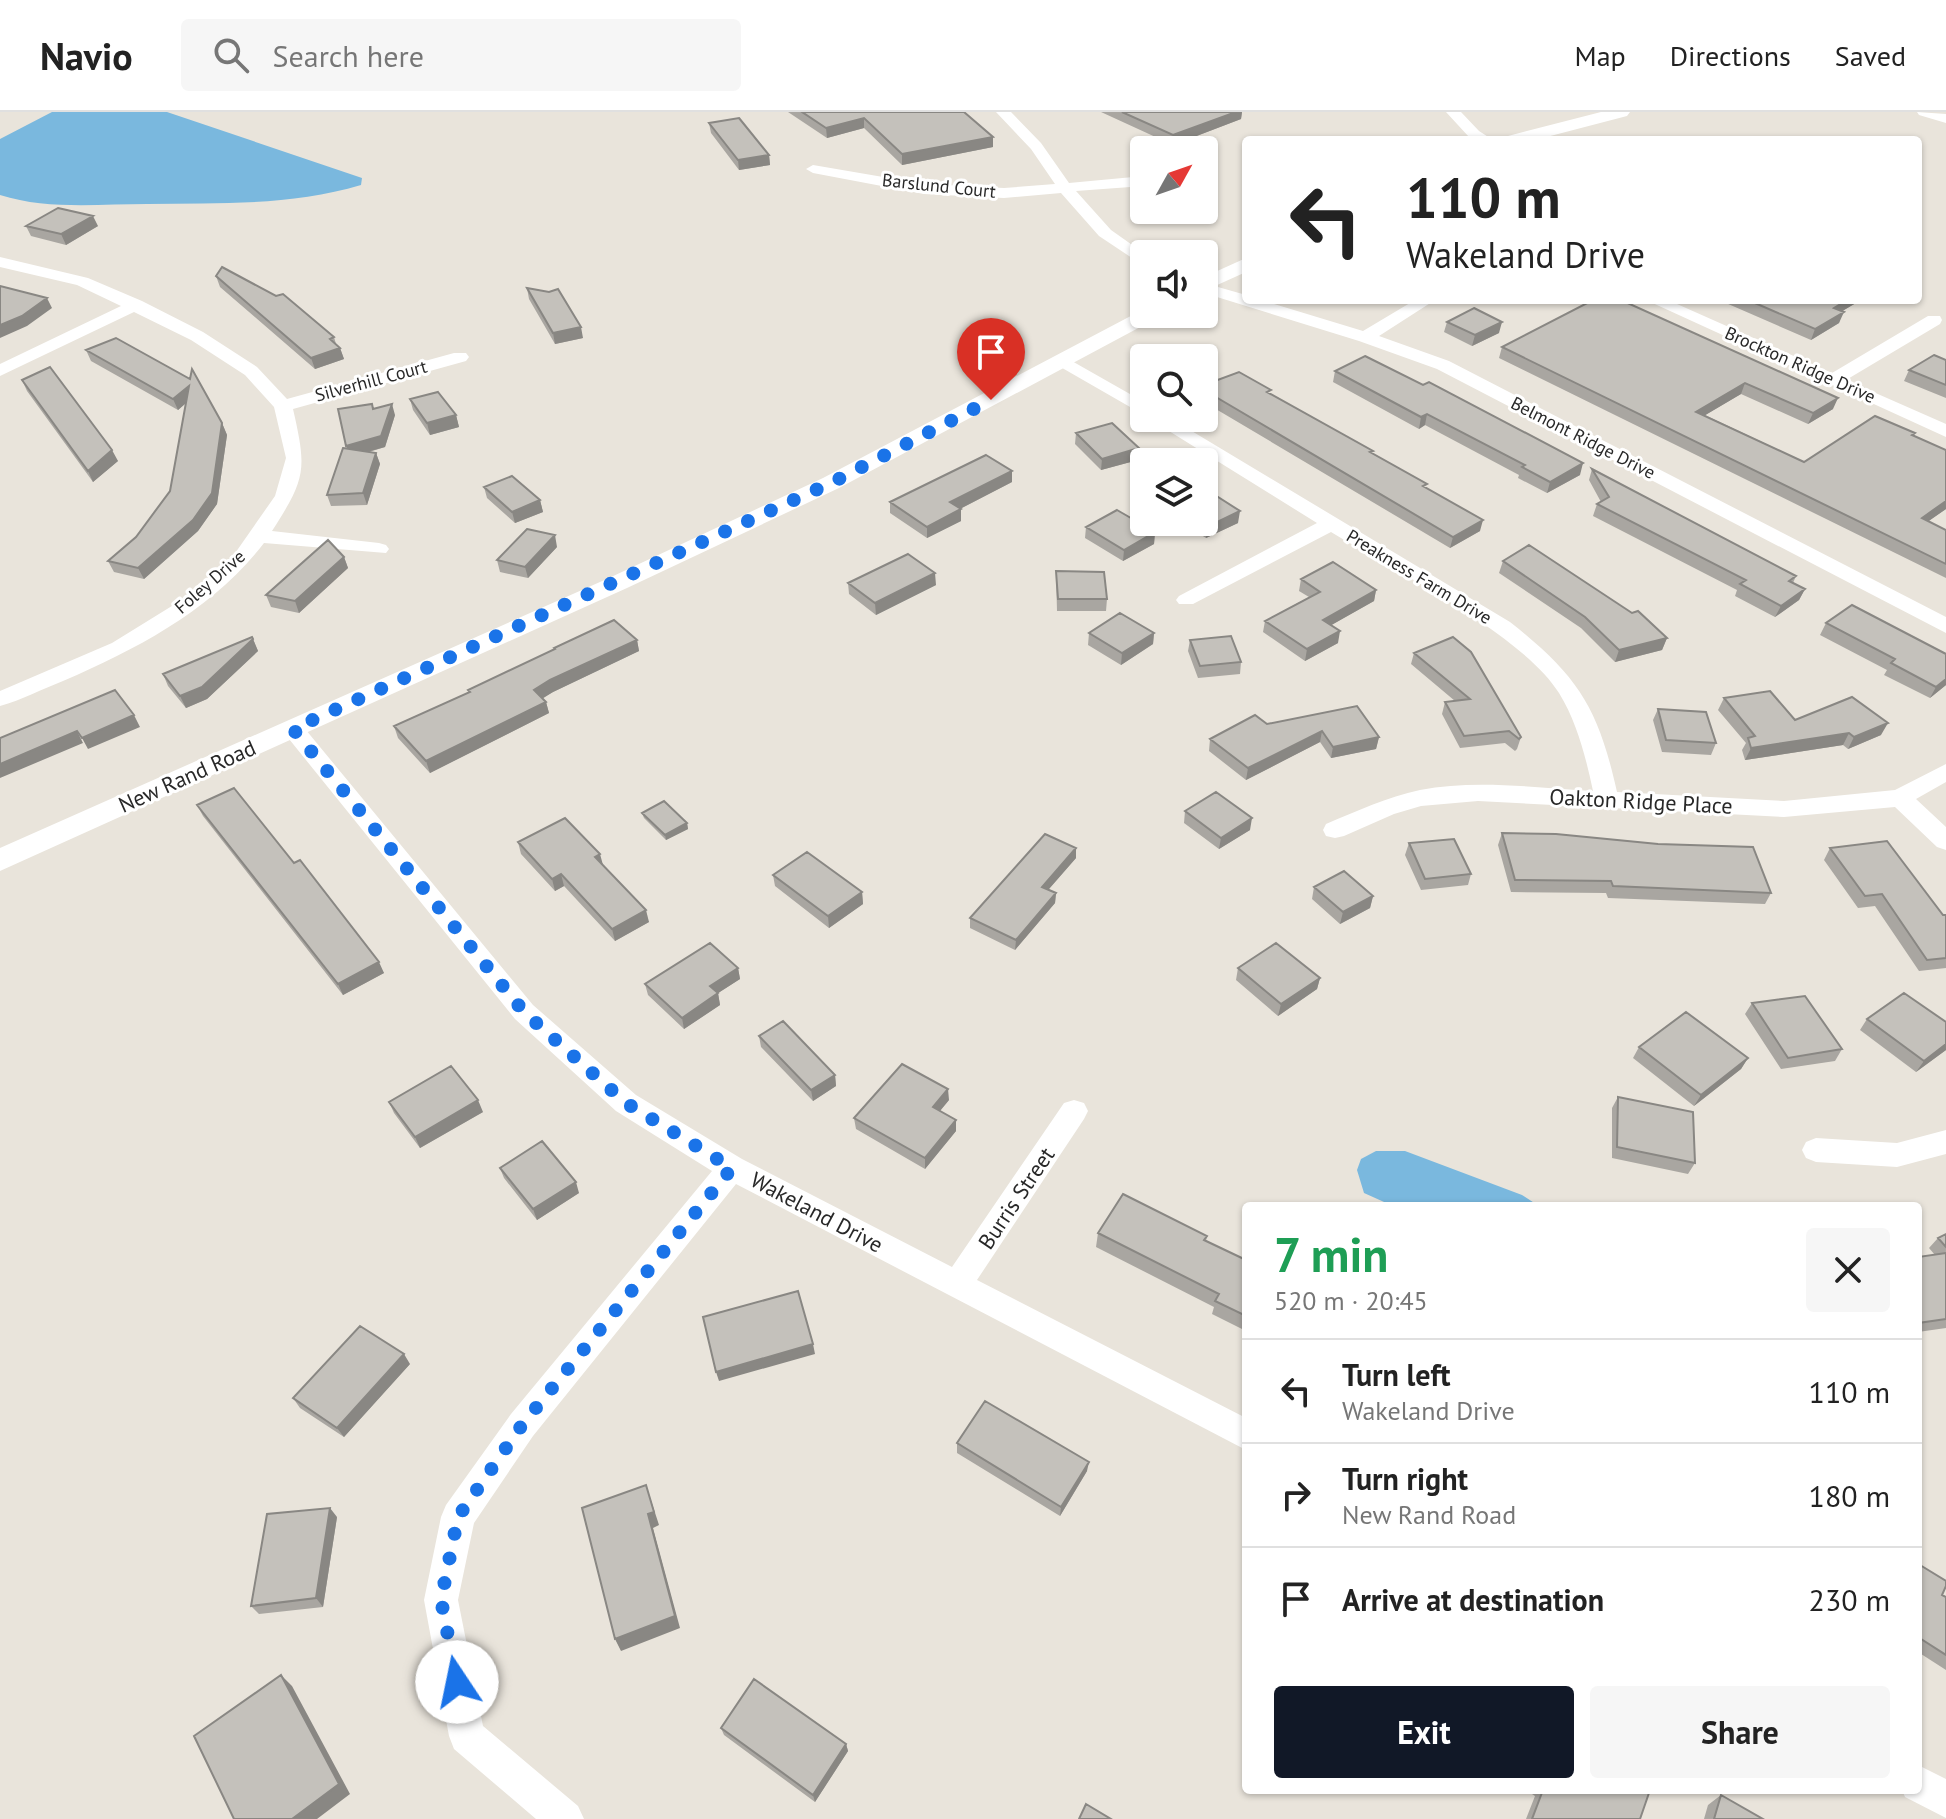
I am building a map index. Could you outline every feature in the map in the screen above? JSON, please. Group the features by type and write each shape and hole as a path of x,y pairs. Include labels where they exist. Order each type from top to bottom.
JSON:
{"street":[{"path":"1003,112 1036,146 1065,188 1105,233 1130,251"},
{"path":"1453,112 1478,136"},
{"path":"1529,136 1621,112"},
{"path":"1924,112 1946,119"},
{"name":"Barslund Court","path":"813,169 924,189 1004,193 1130,182"},
{"name":"Foley Drive","path":"0,262 82,281 197,336 251,371 283,406 295,458 285,496 259,536 238,563 187,606 120,648 0,699"},
{"path":"1218,279 1242,266"},
{"name":"Belmont Ridge Drive","path":"1218,290 1242,298"},
{"name":"Belmont Ridge Drive","path":"1261,304 1443,365 1946,626"},
{"path":"1365,337 1420,304"},
{"name":"Brockton Ridge Drive","path":"1663,304 1946,431"},
{"path":"0,371 136,305"},
{"path":"1833,380 1934,320"},
{"name":"New Rand Road","path":"0,860 831,483 1130,325"},
{"name":"Silverhill Court","path":"283,406 460,357"},
{"path":"1063,361 1130,402"},
{"name":"Preakness Farm Drive","path":"1180,432 1502,627 1539,657 1566,684 1584,724 1607,799"},
{"path":"1186,600 1331,524"},
{"path":"259,536 379,549"},
{"name":"Wakeland Drive","path":"293,729 524,1012 626,1103 732,1168 1242,1433"},
{"name":"Oakton Ridge Place","path":"1335,830 1386,808 1421,798 1478,793 1784,809 1900,798 1946,772"},
{"path":"1900,798 1946,841"},
{"name":"Burris Street","path":"957,1285 1074,1111"},
{"path":"1816,1150 1897,1155 1946,1142"},
{"path":"565,1819 467,1736 441,1600 458,1517 522,1425 732,1168"},
{"path":"1922,1786 1946,1799"}],"water":[{"path":"52,112 167,112 362,178 361,185 308,197 228,203 73,205 36,203 0,195 0,139"},
{"path":"1376,1151 1405,1151 1522,1195 1533,1202 1384,1202 1364,1193 1357,1170 1361,1159"}],"building":[{"path":"802,112 964,112 993,137 902,154 864,118 826,128"},
{"path":"1122,112 1236,112 1173,135"},
{"path":"739,118 769,155 738,160 709,123"},
{"path":"58,208 93,216 61,234 26,226"},
{"path":"222,267 276,296 283,294 334,337 330,339 340,348 311,358 216,276"},
{"path":"0,286 47,298 22,316 0,325"},
{"path":"527,288 549,292 558,289 581,327 553,333"},
{"path":"1585,304 1630,304 1838,398 1813,413 1745,383 1696,412 1804,462 1875,416 1915,433 1912,435 1946,450 1946,501 1922,518 1946,530 1946,564 1502,347"},
{"path":"1757,304 1840,304 1834,308 1844,312 1815,329"},
{"path":"1474,308 1502,322 1475,335 1447,322"},
{"path":"116,338 190,379 192,369 222,423 212,493 193,520 138,568 108,561 136,537 170,491 189,386 173,399 86,350"},
{"path":"1934,355 1946,360 1946,385 1909,370"},
{"path":"1365,356 1423,385 1429,382 1583,463 1550,482 1522,467 1525,465 1427,414 1421,417 1335,371"},
{"path":"50,367 112,450 88,471 22,380"},
{"path":"1239,372 1271,390 1267,392 1373,451 1370,452 1483,520 1453,537 1218,398 1218,380"},
{"path":"438,392 456,415 427,423 410,399"},
{"path":"372,404 373,409 392,404 381,436 346,446 338,409"},
{"path":"1112,423 1139,448 1130,448 1130,451 1102,459 1076,433"},
{"path":"343,448 376,453 363,493 327,495"},
{"path":"986,455 1012,471 950,502 961,509 927,527 890,502"},
{"path":"1592,469 1796,576 1789,581 1805,589 1781,606 1740,584 1746,580 1597,504 1609,497"},
{"path":"512,476 540,500 512,512 484,487"},
{"path":"1218,497 1240,511 1218,522"},
{"path":"1117,510 1130,518 1130,536 1148,536 1124,550 1086,527"},
{"path":"527,529 555,535 525,567 497,560"},
{"path":"328,540 344,557 295,601 266,595"},
{"path":"1529,545 1632,613 1638,611 1667,638 1619,650 1585,617 1503,561"},
{"path":"908,554 935,573 875,603 848,583"},
{"path":"1333,562 1376,590 1323,620 1340,631 1307,649 1265,621 1320,592 1301,579"},
{"path":"1056,571 1104,572 1107,599 1058,599"},
{"path":"1852,605 1946,654 1946,679 1936,687 1891,663 1895,659 1826,623"},
{"path":"1120,613 1154,633 1122,653 1089,633"},
{"path":"614,620 637,640 550,680 534,690 546,702 426,761 394,726 470,692 468,690"},
{"path":"1231,636 1241,662 1200,666 1190,640"},
{"path":"252,637 202,687 180,696 163,674"},
{"path":"1453,637 1471,652 1521,737 1519,739 1509,731 1464,736 1445,702 1470,699 1414,653"},
{"path":"115,690 134,715 82,738 77,731 0,764 0,738"},
{"path":"1770,691 1795,720 1852,697 1888,723 1854,737 1849,733 1751,748 1748,738 1755,736 1724,698"},
{"path":"1357,706 1379,737 1333,747 1322,731 1248,768 1210,739 1255,715 1267,724"},
{"path":"1658,709 1706,712 1716,743 1666,740"},
{"path":"234,788 294,863 300,860 379,962 338,984 197,805"},
{"path":"1216,792 1252,818 1221,838 1185,811"},
{"path":"664,801 687,823 665,835 642,813"},
{"path":"565,818 600,854 595,857 646,910 612,929 561,874 552,879 518,842"},
{"path":"1502,833 1753,847 1771,893 1613,886 1611,881 1515,880"},
{"path":"1045,834 1076,848 1042,887 1056,893 1016,940 970,918"},
{"path":"1454,839 1471,874 1425,879 1409,843"},
{"path":"1887,841 1946,915 1946,958 1927,960 1882,894 1865,896 1830,848"},
{"path":"807,852 862,892 828,916 773,875"},
{"path":"1344,871 1373,896 1343,912 1314,887"},
{"path":"710,943 738,968 710,986 718,993 682,1018 645,984"},
{"path":"1276,943 1320,978 1281,1004 1238,968"},
{"path":"1904,993 1946,1022 1946,1044 1924,1061 1867,1019"},
{"path":"1805,996 1842,1049 1788,1058 1752,1003"},
{"path":"1686,1012 1748,1058 1701,1095 1639,1047"},
{"path":"783,1021 835,1075 811,1090 759,1036"},
{"path":"902,1064 948,1089 933,1107 956,1120 925,1158 854,1118"},
{"path":"451,1066 478,1100 415,1137 389,1102"},
{"path":"1618,1097 1693,1112 1695,1163 1617,1147"},
{"path":"542,1141 576,1182 533,1209 500,1168"},
{"path":"1123,1194 1207,1236 1204,1240 1242,1258 1242,1314 1215,1301 1219,1294 1098,1233"},
{"path":"1946,1234 1946,1247 1938,1238"},
{"path":"1946,1253 1946,1319 1922,1322 1922,1256"},
{"path":"798,1291 813,1344 716,1372 703,1317"},
{"path":"360,1326 404,1354 337,1428 293,1398"},
{"path":"985,1401 1089,1462 1061,1507 957,1443"},
{"path":"646,1485 654,1512 648,1514 675,1616 615,1639 582,1508"},
{"path":"330,1508 316,1598 251,1606 267,1514"},
{"path":"1922,1566 1946,1581 1942,1595 1946,1597 1946,1655 1922,1640"},
{"path":"281,1675 339,1784 292,1819 234,1819 194,1736"},
{"path":"754,1679 846,1744 813,1795 721,1728"},
{"path":"1541,1794 1649,1794 1640,1819 1532,1819"},
{"path":"1721,1795 1763,1819 1714,1819"},
{"path":"1086,1804 1111,1819 1079,1819"}],"route":[{"path":"457,1682 441,1600 458,1517 522,1425 732,1168 626,1103 524,1012 293,729 831,483 991,400"}]}
